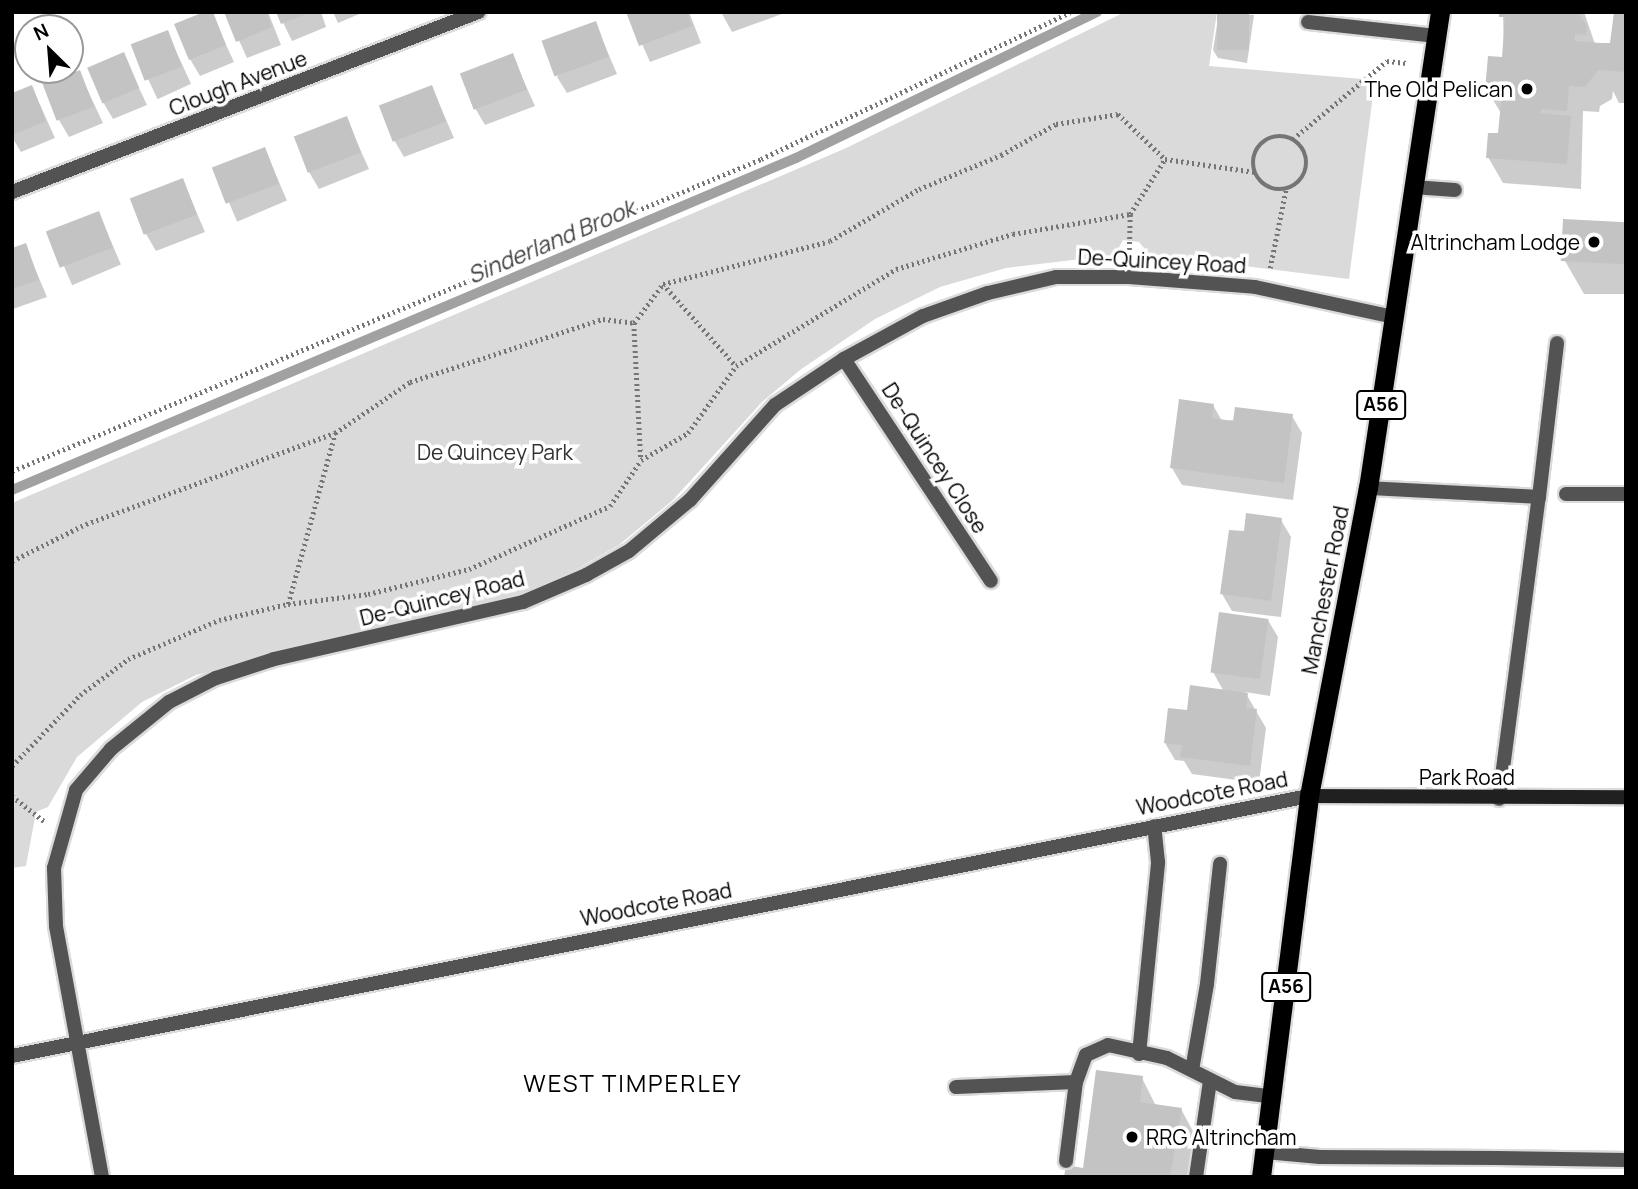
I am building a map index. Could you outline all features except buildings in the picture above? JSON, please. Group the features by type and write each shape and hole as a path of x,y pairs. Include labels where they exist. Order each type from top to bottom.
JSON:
{"highway":[{"name":"Manchester Road","path":"1261,1177 1274,1097 1309,796 1368,488 1440,12"}],"main road":[{"name":"Park Road","path":"1309,796 1499,799 1626,797"}],"street":[{"name":"Clough Avenue","path":"12,192 478,12"},
{"path":"1308,22 1436,36"},
{"path":"1413,187 1455,190"},
{"name":"De-Quincey Road","path":"102,1177 52,894 62,834 76,790 110,749 169,702 216,678 275,659 523,602 586,575 629,551 690,500 775,405 844,359 923,316 988,293 1056,277 1129,277 1266,289 1394,317"},
{"path":"1499,799 1557,344"},
{"name":"De-Quincey Close","path":"844,359 991,581"},
{"path":"1368,488 1539,497"},
{"path":"1566,494 1626,494"},
{"name":"Woodcote Road","path":"12,1056 1309,796"},
{"path":"1139,1054 1158,862 1154,825"},
{"path":"1192,1070 1208,984 1220,864"},
{"path":"1066,1161 1076,1082 1086,1055 1108,1045 1139,1054 1167,1058 1235,1092 1274,1097"},
{"path":"1196,1177 1210,1081"},
{"path":"957,1087 1076,1082"},
{"path":"1265,1152 1320,1157 1626,1160"}],"path":[{"path":"12,471 761,159 1070,12"},
{"path":"1255,172 1255,154 1266,140 1293,139 1387,61 1432,65"},
{"path":"641,460 634,323 663,284 830,241 919,189 1001,155 1056,124 1118,114 1165,159 1255,172 1270,188 1286,189"},
{"path":"1266,289 1286,189 1306,171 1305,153 1293,139"},
{"path":"1129,277 1130,214 1165,159"},
{"path":"12,766 80,695 128,659 219,620 288,604 368,594 469,569 610,506 641,460 688,433 736,366 896,269 1013,234 1130,214"},
{"path":"663,284 736,366"},
{"path":"12,561 86,524 335,433 410,382 603,319 634,323"},
{"path":"288,604 335,433"},
{"path":"12,796 62,834"}],"green space":[{"name":"De Quincey Park","path":"1125,12 1217,12 1209,66 1375,80 1349,279 1149,254 1139,242 1123,240 1115,255 1006,268 940,287 875,319 800,370 762,402 673,500 619,545 557,580 498,603 196,675 142,702 77,757 48,807 36,812 26,866 12,868 12,503 844,149"}],"waterway":[{"name":"Sinderland Brook","path":"12,490 796,158 1097,12"}],"place":[{"name":"The Old Pelican","path":"1527,89"},
{"name":"Altrincham Lodge","path":"1594,242"},
{"name":"RRG Altrincham","path":"1132,1137"}],"district":[{"name":"WEST TIMPERLEY","path":"633,1083"}]}
